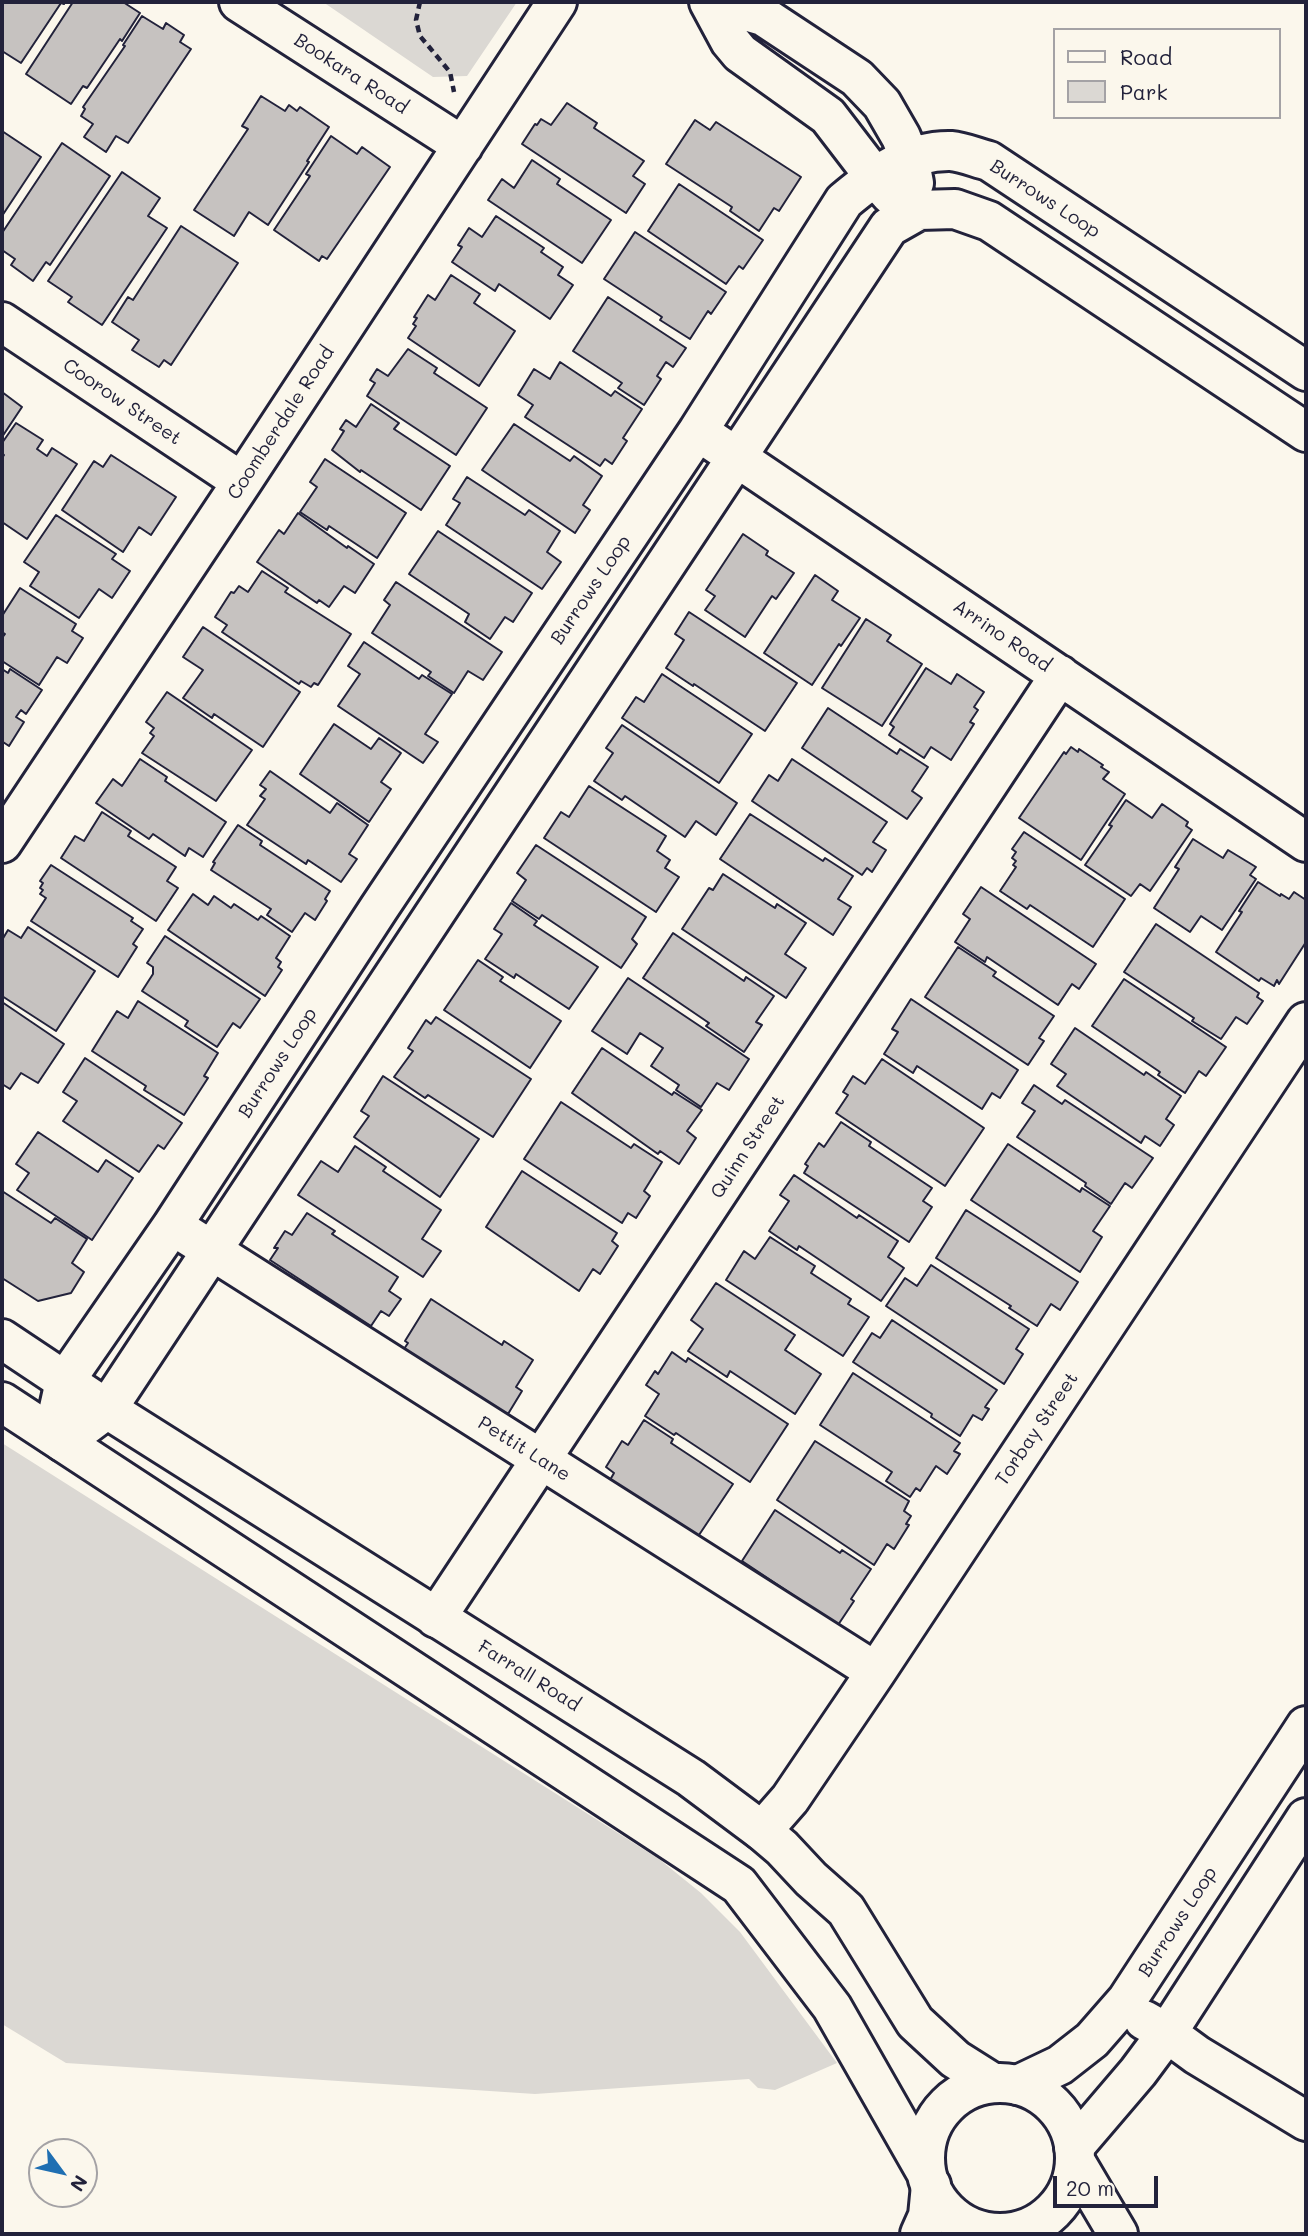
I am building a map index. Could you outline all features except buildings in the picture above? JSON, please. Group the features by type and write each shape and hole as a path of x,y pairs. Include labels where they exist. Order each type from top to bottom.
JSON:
{"street":[{"name":"Bookara Road","path":"239,2 463,146"},
{"name":"Coomberdale Road","path":"6,827 242,482 557,2"},
{"path":"709,2 730,41 740,53 828,116 874,176 914,212"},
{"path":"716,2 763,16 857,78 882,104 909,157 914,212"},
{"name":"Burrows Loop","path":"58,1438 65,1381 172,1226 379,908 698,431 844,201 874,176 922,153 953,151 989,161 1306,371"},
{"path":"58,1438 107,1409 889,227 914,212 955,209 989,221 1306,432"},
{"path":"1041,257 1070,214"},
{"path":"1184,351 1212,309"},
{"name":"Coorow Street","path":"2,323 242,482"},
{"name":"Arrino Road","path":"698,431 1306,842"},
{"path":"581,605 621,631"},
{"name":"Quinn Street","path":"436,1618 1060,675"},
{"path":"480,757 521,783"},
{"path":"379,908 421,935"},
{"name":"Torbay Street","path":"762,1831 790,1799 876,1672 1306,1022"},
{"path":"279,1062 318,1088"},
{"name":"Pettit Lane","path":"172,1226 876,1672"},
{"name":"Farrall Road","path":"2,1339 107,1409 691,1778 782,1848 846,1910 915,2022 955,2059 1006,2084"},
{"path":"2,1402 740,1885 832,2007 929,2178 934,2194 949,2214 969,2227 1004,2233 1038,2223 1057,2208 1070,2186 1075,2154 1072,2136 1061,2113 1042,2095 1006,2084 968,2091 947,2105 933,2125 926,2148 929,2178 928,2216 920,2234"},
{"name":"Burrows Loop","path":"1006,2084 1060,2065 1092,2040 1120,2008 1306,1726"},
{"path":"1075,2154 1167,2033 1304,1821 1259,1798"},
{"path":"1120,2008 1167,2033 1306,2121"},
{"path":"1075,2154 1118,2234"}],"path":[{"path":"420,2 416,20 420,36 450,72 455,96"}],"green space":[{"path":"323,2 517,2 467,76 433,77"},
{"path":"2,1443 659,1859 701,1893 740,1932 837,2063 775,2090 758,2088 749,2079 535,2094 66,2063 2,2024"}]}
